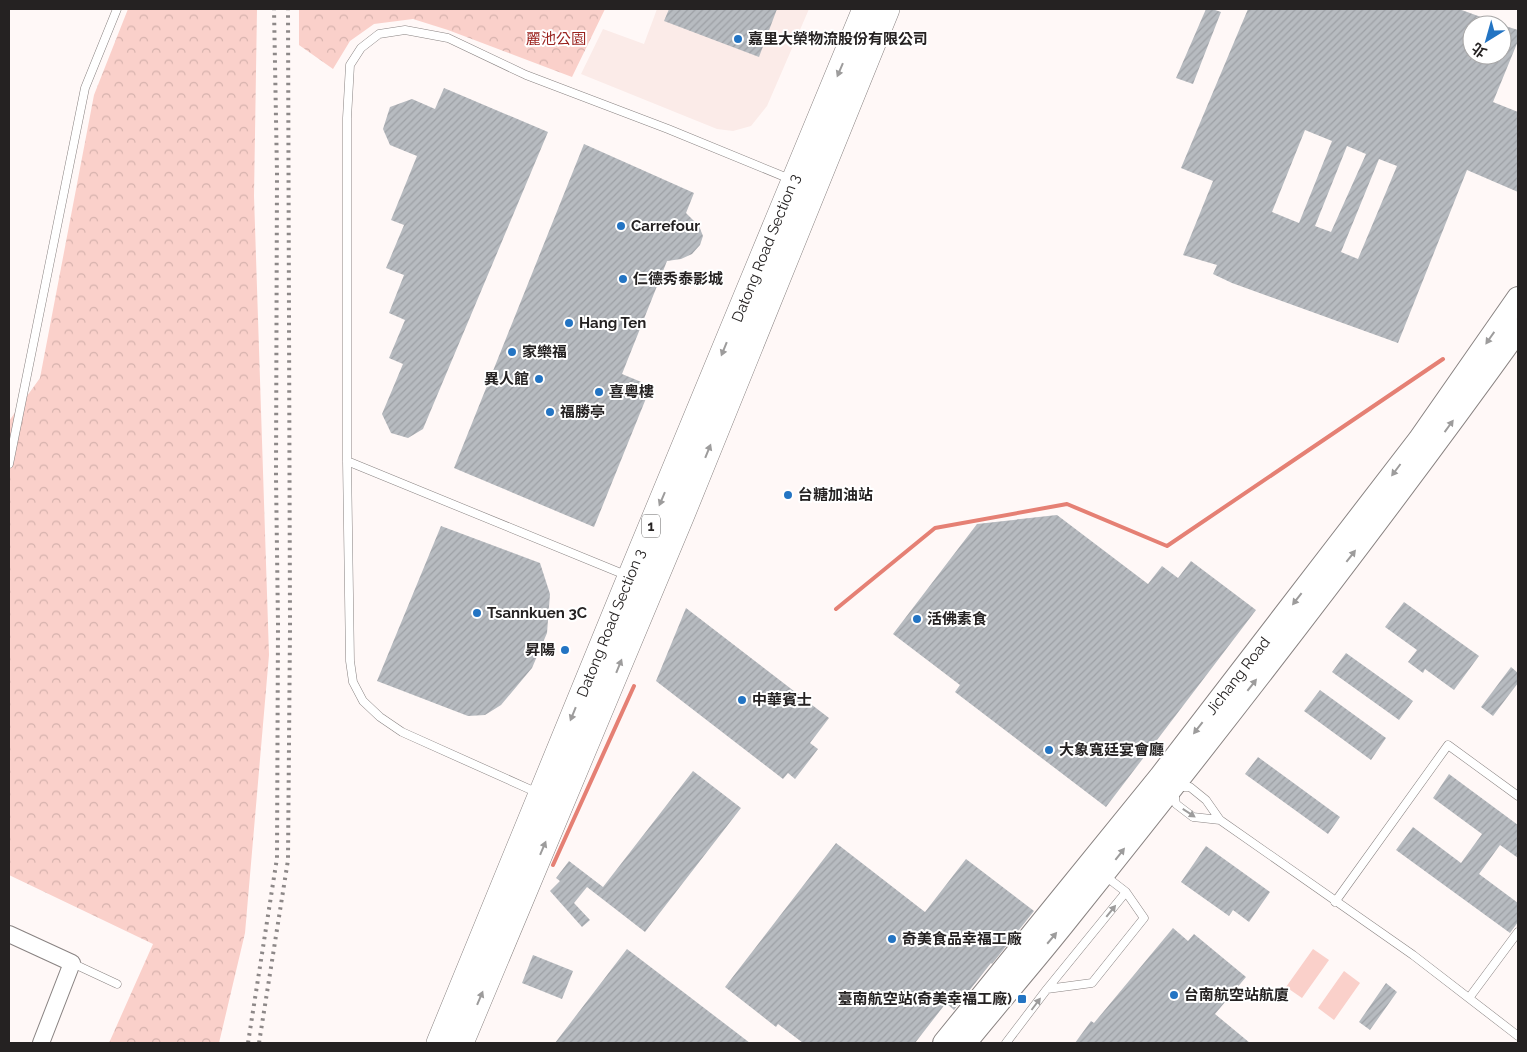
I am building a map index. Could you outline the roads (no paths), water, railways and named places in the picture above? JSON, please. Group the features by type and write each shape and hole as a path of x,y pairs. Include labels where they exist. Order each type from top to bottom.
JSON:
{"main road":[{"name":"Datong Road Section 3","path":"439,1043 686,506 804,185 865,9"},
{"name":"Datong Road Section 3","path":"461,1043 630,577 804,185 887,9"}],"street":[{"name":"Jichang Road","path":"1166,782 1419,440 1518,298"},
{"name":"Jichang Road","path":"961,1040 1435,447 1518,330"},
{"path":"9,934 72,963 41,1043"}],"lane":[{"path":"9,464 85,88 117,9"},
{"path":"551,799 402,732 380,717 363,701 352,682 350,661 347,461 347,118 350,65 361,48 379,34 405,30 448,38 526,75 668,129 804,185"},
{"path":"347,461 630,577"},
{"path":"1335,902 1448,745 1518,796"},
{"path":"1166,782 1176,804 1193,817 1220,820"},
{"path":"1166,782 1190,787 1206,800 1220,820 1412,956 1518,1036"},
{"path":"1047,989 1092,983 1144,918 1126,892 1096,870"},
{"path":"1006,1043 1126,892"},
{"path":"1469,998 1518,932"},
{"path":"72,963 117,984"}],"waterway":[{"path":"836,609 935,528 1067,504 1167,546 1443,359"},
{"path":"553,865 634,686"}],"railway":[{"path":"248,1043 277,858 277,173 274,9"},
{"path":"259,1043 288,860 290,628 288,9"}],"place":[{"name":"嘉里大榮物流股份有限公司","path":"738,39"},
{"name":"Carrefour","path":"621,226"},
{"name":"仁德秀泰影城","path":"623,279"},
{"name":"Hang Ten","path":"569,323"},
{"name":"家樂福","path":"512,352"},
{"name":"異人館","path":"539,379"},
{"name":"喜粵樓","path":"599,392"},
{"name":"福勝亭","path":"550,412"},
{"name":"台糖加油站","path":"788,495"},
{"name":"Tsannkuen 3C","path":"477,613"},
{"name":"活佛素食","path":"917,619"},
{"name":"昇陽","path":"565,650"},
{"name":"中華賓士","path":"742,700"},
{"name":"大象寬廷宴會廳","path":"1049,750"},
{"name":"奇美食品幸福工廠","path":"892,939"},
{"name":"台南航空站航廈","path":"1174,995"},
{"name":"臺南航空站(奇美幸福工廠)","path":"1022,999"}],"park label":[{"name":"麗池公園","path":"556,39"}]}
